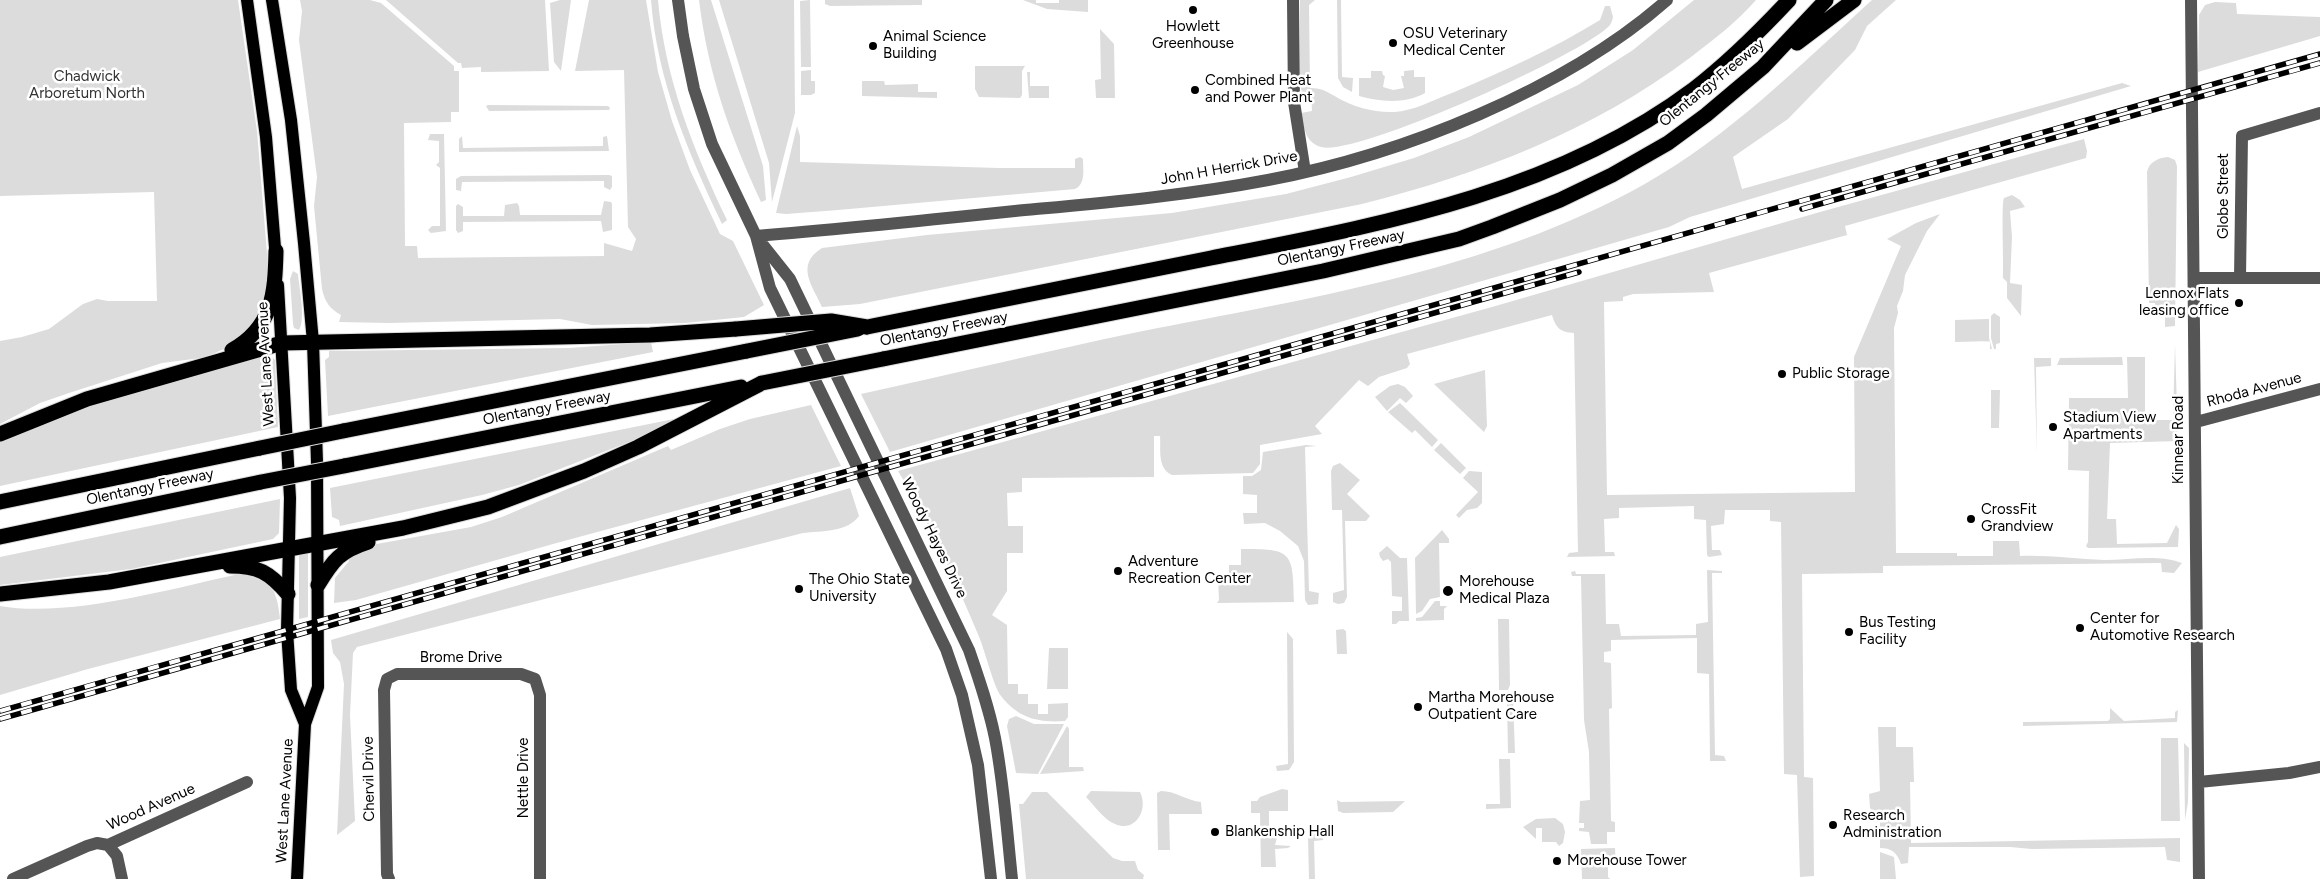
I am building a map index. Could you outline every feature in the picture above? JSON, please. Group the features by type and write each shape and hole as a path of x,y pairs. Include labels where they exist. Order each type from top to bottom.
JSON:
{"highway":[{"name":"Olentangy Freeway","path":"0,502 343,431 1316,237 1418,214 1481,195 1551,170 1602,146 1694,89 1741,49 1789,0"},
{"name":"Olentangy Freeway","path":"0,537 261,482 1323,271 1459,239 1560,200 1612,176 1668,143 1706,115 1763,67 1826,0"},
{"path":"1763,67 1854,0"},
{"path":"210,362 247,342 267,315 274,286 276,251"},
{"path":"0,434 87,399 210,362 282,343 650,335 831,321 867,327"},
{"path":"0,594 109,582 403,528 488,507 584,471 638,447 762,383"},
{"path":"318,585 329,566 348,549 403,528"},
{"path":"196,566 254,568 264,571 275,579 288,594"}],"main road":[{"name":"West Lane Avenue","path":"247,0 266,137 282,343 290,498 287,630 291,690 305,724"},
{"name":"West Lane Avenue","path":"272,0 291,120 313,342 318,687 305,724 297,879"}],"street":[{"name":"Woody Hayes Drive","path":"678,0 694,89 712,144 756,236 770,288 946,650 956,677 970,722 978,765 991,879"},
{"path":"1293,0 1294,102 1305,172"},
{"name":"John H Herrick Drive","path":"756,236 1166,196 1268,180 1305,172 1424,135 1538,87 1578,64 1636,26 1667,0"},
{"name":"Kinnear Road","path":"2191,0 2199,879"},
{"name":"Globe Street","path":"2240,278 2242,136 2320,113"},
{"name":"Woody Hayes Drive","path":"756,236 790,279 970,650 995,738 1002,782 1012,879"},
{"path":"2194,278 2320,278"},
{"name":"Rhoda Avenue","path":"2196,422 2320,389"},
{"name":"Brome Drive","path":"387,679 397,674 521,674 535,678"},
{"name":"Nettle Drive","path":"535,678 540,695 540,879"},
{"name":"Chervil Drive","path":"387,679 384,690 387,874 389,879"},
{"path":"2199,782 2289,773 2320,767"},
{"name":"Wood Avenue","path":"13,879 87,846 97,843 108,844 246,782"},
{"path":"108,844 117,856 122,879"}],"green space":[{"name":"Chadwick Arboretum North","path":"0,0 238,0 257,131 269,284 259,315 245,333 228,347 201,358 162,363 69,393 40,403 0,424 0,341 49,329 83,304 97,299 108,301 157,301 154,192 0,196"},
{"path":"300,0 370,0 381,3 454,66 454,71 459,71 459,112 451,112 451,122 404,123 405,246 417,246 418,258 604,256 604,243 632,251 636,239 628,227 624,70 575,71 589,0 646,0 658,72 672,121 690,170 720,234 733,241 764,305 744,317 685,323 592,325 560,319 389,323 339,322 341,315 328,304 322,289 314,206 317,177 299,40 302,11"},
{"path":"386,0 545,0 549,71 481,72 481,67 462,68 461,63 458,63"},
{"path":"560,0 571,0 561,71 554,62 550,3"},
{"path":"651,0 658,0 667,58 674,86 692,140 727,220 722,224 686,143 667,87 654,30"},
{"path":"699,0 711,0 763,166 766,200 761,202 739,153 714,79"},
{"path":"719,0 794,0 795,113 772,202 769,163"},
{"path":"810,0 811,67 801,67 800,1"},
{"path":"825,0 922,0 922,5 830,6 825,4"},
{"path":"1023,0 1036,0 1036,3 1059,3 1059,0 1088,0 1088,12 1047,9"},
{"path":"1300,0 1315,0 1309,5 1310,88 1325,91 1358,107 1387,112 1409,110 1423,105 1527,60 1600,20 1605,6 1610,6 1613,17 1609,26 1589,41 1466,102 1376,137 1342,146 1321,147 1308,138 1301,113 1312,111 1311,95 1303,94 1300,86"},
{"path":"1337,0 1341,0 1342,77 1353,78 1352,92 1343,87 1338,78"},
{"path":"1694,0 1756,0 1733,23 1691,57 1615,107 1534,147 1449,179 1362,204 860,304 822,307 810,283 807,268 809,261 822,248 927,235 1172,213 1286,194 1414,158 1469,137 1578,85 1633,50"},
{"path":"1872,0 1896,0 1867,26 1855,50 1788,119 1733,157 1742,189 2122,83 2131,86 1690,217 1669,227 890,452 861,394 1103,339 1333,293 1397,278 1523,239 1584,215 1643,185 1675,166 1763,99"},
{"path":"2215,2 2236,3 2237,14 2320,17 2320,36 2198,72 2199,15 2205,5"},
{"path":"1100,29 1114,44 1115,98 1096,98 1095,80 1101,79"},
{"path":"975,66 1025,66 1022,71 1022,95 1020,98 979,97 975,89"},
{"path":"811,70 811,81 815,81 815,93 801,95 801,71"},
{"path":"1414,70 1414,77 1425,77 1425,93 1418,97 1393,101 1359,96 1359,78 1371,78 1371,71 1382,71 1385,76 1383,87 1393,90 1404,88 1401,76 1404,76 1404,71"},
{"path":"1027,72 1030,72 1030,86 1049,86 1049,98 1029,98"},
{"path":"862,81 884,81 885,85 918,84 918,92 937,92 937,98 862,96"},
{"path":"486,106 608,106 610,108 609,110 489,111"},
{"path":"797,126 800,136 800,162 998,168 1075,168 1075,159 1080,157 1083,159 1083,176 1081,184 1075,189 838,210 776,213"},
{"path":"430,134 444,134 446,231 431,233 428,230 432,226 440,226 440,168 436,165 439,162 439,141 428,140"},
{"path":"462,136 463,148 603,146 603,137 607,136 609,151 459,152 459,139"},
{"path":"2084,139 2087,151 2086,158 1845,226 1847,235 1709,273 1714,292 1633,294 1623,297 1623,301 1604,302 1607,495 1855,492 1854,357 1901,246 1887,239 1916,223 1940,214 1927,231 1905,275 1903,291 1897,306 1898,313 1894,328 1896,553 1957,553 1957,556 1993,556 1993,541 2019,541 2020,556 2105,560 2154,558 2182,563 2174,573 2162,572 2161,563 1883,566 1883,573 1802,574 1804,777 1813,778 1814,876 1800,877 1797,775 1784,774 1781,522 1770,521 1770,510 1725,510 1724,524 1711,526 1712,550 1720,550 1722,555 1709,557 1707,555 1706,520 1694,519 1694,506 1619,508 1619,518 1604,519 1605,552 1614,552 1615,556 1567,557 1569,553 1578,552 1574,333 1560,329 1555,324 1552,315 1407,354 1410,364 1407,368 1379,377 1368,386 1359,380 1315,426 1322,434 1260,445 1260,464 1253,473 1172,475 1167,472 1162,463 1160,436 1154,436 1154,477 1022,478 1022,492 1007,493 1008,526 1023,526 1023,553 1007,553 1007,591 992,615 1007,625 1008,684 1018,684 1018,694 1028,694 1028,704 1038,704 1038,714 1048,714 1048,704 1068,703 1068,717 1065,721 1046,721 1029,718 1014,709 1001,696 995,684 980,638 950,571 920,509 898,471 1492,307 1820,212"},
{"path":"2168,157 2175,160 2177,166 2175,326 2165,327 2165,316 2155,316 2155,303 2149,303 2147,172 2154,161"},
{"path":"461,176 612,176 612,187 610,190 604,187 604,181 462,182 461,191 456,190 456,179"},
{"path":"2012,195 2020,200 2025,207 2010,211 2012,237 2010,283 2022,285 2021,316 2007,298 2007,282 2003,278 2003,202 2004,198"},
{"path":"604,201 611,202 612,204 612,230 603,232 601,221 463,222 463,231 458,233 456,230 456,206 458,204 463,207 463,216 504,216 505,205 517,203 520,215 601,215"},
{"path":"293,271 298,274 302,303 302,318 299,330 294,328 293,324 290,279"},
{"path":"1994,313 2000,317 2000,343 1996,344 1996,349 1994,349 1991,338 1991,316"},
{"path":"1989,319 1990,341 1955,342 1955,320"},
{"path":"651,342 653,352 328,416 325,360 329,357 329,351 569,348"},
{"path":"2175,344 2178,441 2110,443 2107,519 2116,519 2117,544 2167,543 2176,525 2179,529 2178,547 2088,548 2086,546 2088,542 2089,471 2068,470 2069,398 2128,398 2127,357 2145,357 2145,420 2173,420"},
{"path":"270,355 275,360 278,427 0,486 0,440 93,404"},
{"path":"2122,357 2123,365 2057,365 2060,358"},
{"path":"2034,358 2051,358 2051,366 2036,367 2037,455"},
{"path":"1485,370 1487,426 1484,432 1434,384"},
{"path":"1398,384 1405,387 1413,396 1406,403 1400,398 1387,411 1375,397 1390,386"},
{"path":"1991,390 2000,390 1999,428 1991,428"},
{"path":"1400,403 1438,440 1432,447 1415,430 1412,433 1388,412"},
{"path":"811,405 841,466 553,544 356,600 334,603 335,578 349,561 345,555 360,547 471,527 502,517 668,446 671,450 720,429 750,419"},
{"path":"674,419 675,424 519,485 340,526 339,520 332,517 330,488"},
{"path":"1441,443 1466,468 1460,474 1434,450"},
{"path":"1306,445 1317,446 1305,447 1309,591 1319,593 1318,604 1308,605 1305,600 1304,561 1298,546 1280,531 1265,523 1244,524 1243,513 1257,513 1257,495 1243,494 1243,476 1252,476 1261,470 1263,452"},
{"path":"1340,463 1360,480 1347,494 1370,516 1366,521 1345,521 1347,597 1344,603 1338,604 1333,602 1333,593 1344,590 1342,510 1332,510 1331,471 1333,466"},
{"path":"1469,471 1482,472 1482,503 1477,508 1467,510 1459,518 1456,515 1478,492 1463,478"},
{"path":"850,488 859,516 841,528 803,533 357,647 353,653 350,715 355,821 337,835 344,684 340,662 333,653 331,640"},
{"path":"280,499 279,533 273,539 131,569 0,585 0,557"},
{"path":"1442,530 1449,539 1449,543 1439,543 1440,597 1430,599 1422,611 1416,614 1415,558"},
{"path":"1387,546 1400,558 1407,558 1409,621 1399,621 1396,624 1392,624 1392,611 1402,611 1402,597 1392,596 1391,562 1388,559 1383,561 1380,557 1379,553"},
{"path":"1241,549 1271,550 1286,556 1292,572 1294,602 1217,603 1219,600 1218,577 1229,577 1229,565 1241,565"},
{"path":"301,551 308,553 308,617 299,619 299,555"},
{"path":"1707,570 1722,571 1722,573 1712,573 1715,755 1724,756 1726,761 1710,761 1709,674 1697,673 1697,638 1611,640 1611,651 1604,652 1604,662 1611,663 1612,708 1609,709 1611,821 1615,822 1615,832 1607,832 1607,844 1591,844 1589,832 1579,831 1579,828 1584,828 1584,823 1579,823 1580,801 1590,800 1589,752 1584,720 1581,576 1572,576 1571,572 1575,571 1576,574 1605,574 1606,624 1619,624 1621,636 1696,635 1696,624 1708,622"},
{"path":"239,574 258,577 270,586 277,600 280,619 88,669 0,695 0,606 27,609 88,605 151,594"},
{"path":"1435,601 1440,601 1440,606 1447,606 1444,609 1444,620 1416,621 1416,618 1422,617"},
{"path":"1498,619 1509,619 1510,685 1508,690 1499,690"},
{"path":"1343,629 1346,631 1347,654 1337,654 1336,630"},
{"path":"1287,632 1293,639 1294,762 1289,770 1277,771 1276,766 1288,764"},
{"path":"1049,648 1068,648 1068,689 1047,689"},
{"path":"1513,699 1515,753 1508,753 1507,700 1512,703"},
{"path":"2110,708 2124,721 2175,718 2175,712 2178,710 2177,722 2023,726 2023,722 2108,721 2110,719"},
{"path":"1016,716 1034,724 1064,724 1038,774 1016,773 1007,726 1009,719"},
{"path":"1067,726 1069,729 1069,767 1083,767 1084,771 1040,774"},
{"path":"1878,727 1896,727 1896,747 1913,747 1914,782 1910,782 1911,843 2180,838 2180,862 2167,860 2165,847 2032,849 2010,847 1909,847 1908,863 1901,864 1898,856 1893,851 1880,848 1880,811 1870,808 1869,794 1880,791"},
{"path":"2161,738 2178,738 2180,821 2161,821"},
{"path":"2184,743 2189,748 2188,802 2185,820"},
{"path":"1499,759 1510,759 1511,808 1486,809 1486,804 1500,804"},
{"path":"1282,789 1288,790 1288,811 1269,811 1269,832 1289,832 1289,838 1277,838 1275,845 1291,846 1275,849 1276,867 1261,867 1260,813 1251,813 1251,801 1257,801 1260,797"},
{"path":"1091,791 1140,792 1143,806 1141,812 1134,823 1122,826 1115,824 1103,816 1086,797"},
{"path":"1161,791 1201,802 1202,814 1169,814 1170,850 1158,850 1157,793"},
{"path":"1032,792 1047,792 1113,858 1122,861 1135,861 1138,870 1144,875 1143,879 1026,879 1019,804 1023,804"},
{"path":"1337,800 1341,802 1405,801 1393,812 1343,813 1338,811"},
{"path":"1555,818 1563,824 1565,832 1563,843 1559,846 1556,842 1542,842 1542,828 1536,828 1536,839 1523,827 1536,819"},
{"path":"1312,832 1325,833 1323,840 1314,841 1315,879 1309,879 1308,836"},
{"path":"1615,848 1616,867 1608,867 1608,877 1610,879 1582,879 1581,849"},
{"path":"1880,852 1894,857 1896,879 1880,879"}],"railway":[{"path":"0,711 2320,54"},
{"path":"1802,209 2320,63"},
{"path":"0,719 1579,272"}],"place":[{"name":"Howlett Greenhouse","path":"1193,10"},
{"name":"OSU Veterinary Medical Center","path":"1393,43"},
{"name":"Animal Science Building","path":"873,46"},
{"name":"Combined Heat and Power Plant","path":"1195,90"},
{"name":"Lennox Flats leasing office","path":"2239,303"},
{"name":"Public Storage","path":"1782,374"},
{"name":"Stadium View Apartments","path":"2053,427"},
{"name":"CrossFit Grandview","path":"1971,519"},
{"name":"Adventure Recreation Center","path":"1118,571"},
{"name":"The Ohio State University","path":"799,589"},
{"name":"Morehouse Medical Plaza","path":"1448,591"},
{"name":"Center for Automotive Research","path":"2080,628"},
{"name":"Bus Testing Facility","path":"1849,632"},
{"name":"Martha Morehouse Outpatient Care","path":"1418,707"},
{"name":"Research Administration","path":"1833,825"},
{"name":"Blankenship Hall","path":"1215,832"},
{"name":"Morehouse Tower","path":"1557,861"}]}
